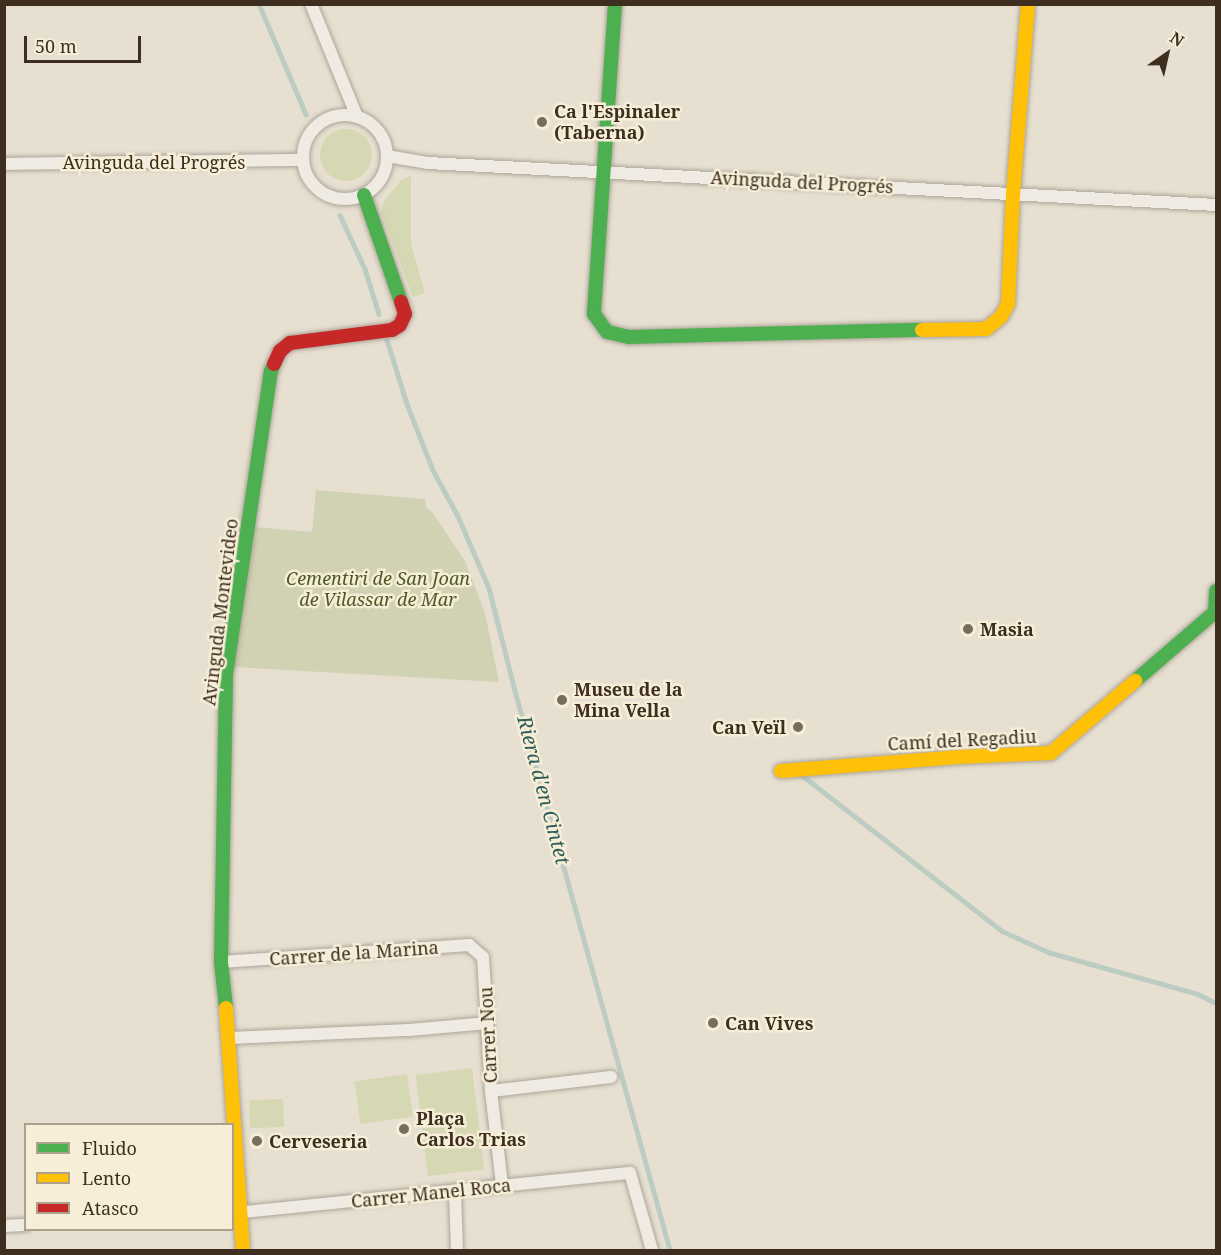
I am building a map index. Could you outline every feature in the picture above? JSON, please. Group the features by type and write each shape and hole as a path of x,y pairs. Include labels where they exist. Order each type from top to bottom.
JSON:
{"street":[{"path":"311,4 357,117"},
{"path":"615,4 594,314 607,333 629,338 986,329 1001,316 1008,304 1013,195 1028,4"},
{"path":"336,116 357,117 371,124 381,135 387,156 386,168 380,182 364,195 344,200 326,195 314,186 306,175 303,160 306,141 319,124 336,116"},
{"name":"Avinguda del Progrés","path":"387,156 428,163 1216,205"},
{"name":"Avinguda del Progrés","path":"4,164 303,160"},
{"name":"Avinguda Montevideo","path":"233,1123 230,1038 221,962 226,675 271,371 280,351 290,343 392,330 400,325 405,314 364,195"},
{"name":"Camí del Regadiu","path":"781,771 957,757 1051,753 1215,612 1216,591"},
{"name":"Carrer de la Marina","path":"221,962 469,945 483,957"},
{"name":"Carrer Nou","path":"483,957 491,1091 502,1184"},
{"path":"230,1038 409,1030 488,1023"},
{"path":"491,1091 611,1077"},
{"name":"Avinguda Montevideo","path":"234,1155 236,1213 243,1251"},
{"name":"Carrer Manel Roca","path":"236,1213 455,1191 502,1184 630,1173 652,1251"},
{"path":"455,1191 457,1251"},
{"path":"4,1226 24,1225"}],"green space":[{"path":"346,129 360,133 368,141 372,155 368,169 360,177 346,181 332,177 324,169 320,155 324,141 332,133"},
{"path":"411,176 411,244 425,293 413,297 381,212 384,201 402,179"},
{"name":"Cementiri de San Joan de Vilassar de Mar","path":"316,490 425,499 426,507 433,513 465,561 485,613 499,682 234,667 253,527 312,532"},
{"path":"472,1068 484,1169 428,1176 415,1075"},
{"path":"407,1074 413,1117 361,1124 355,1081"},
{"path":"283,1099 284,1127 250,1128 249,1100"}],"waterway":[{"name":"Riera d'en Cintet","path":"259,4 306,114"},
{"name":"Riera d'en Cintet","path":"340,215 365,269 379,314"},
{"name":"Riera d'en Cintet","path":"387,340 407,404 433,470 458,516 489,588 515,691 670,1250"},
{"path":"803,776 1002,931 1048,952 1198,994 1216,1003"}],"traffic: fast":[{"path":"615,4 594,314 607,332 629,337 922,330"},
{"path":"364,195 401,302"},
{"path":"226,1008 221,962 226,675 271,371 274,364"},
{"path":"1135,681 1215,612 1216,591"}],"traffic: slow":[{"path":"922,330 986,329 1001,317 1008,304 1013,195 1028,4"},
{"path":"781,771 957,757 1051,753 1135,681"},
{"path":"226,1008 243,1250"}],"traffic: jam":[{"path":"274,364 280,351 290,343 392,330 400,325 405,314 401,302"}],"place":[{"name":"Ca l'Espinaler (Taberna)","path":"542,122"},
{"name":"Masia","path":"968,629"},
{"name":"Museu de la Mina Vella","path":"562,700"},
{"name":"Can Veïl","path":"798,727"},
{"name":"Can Vives","path":"713,1023"},
{"name":"Plaça Carlos Trias","path":"404,1129"},
{"name":"Cerveseria","path":"257,1141"}]}
